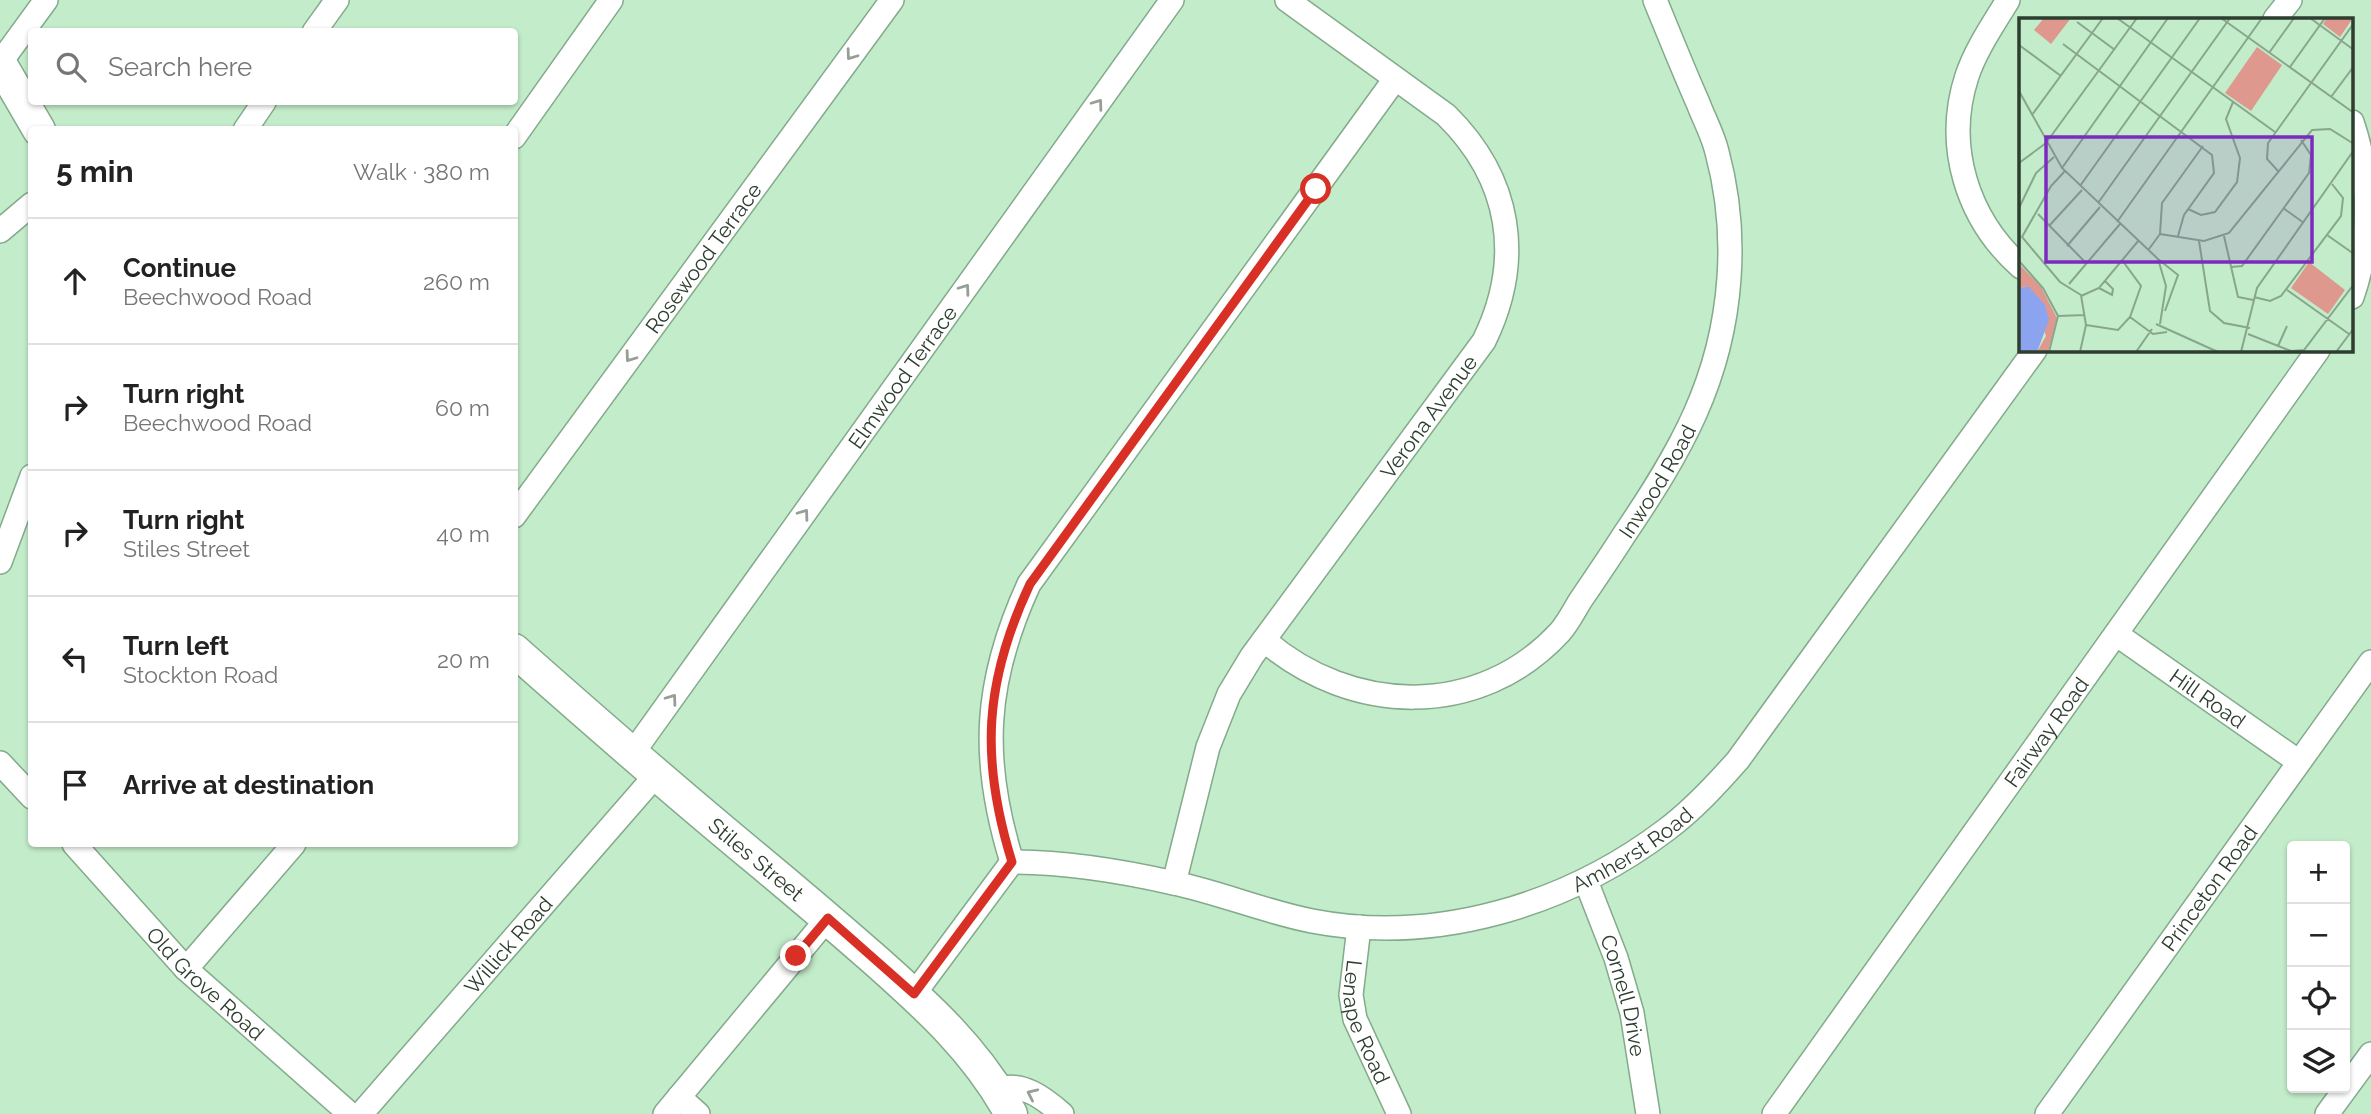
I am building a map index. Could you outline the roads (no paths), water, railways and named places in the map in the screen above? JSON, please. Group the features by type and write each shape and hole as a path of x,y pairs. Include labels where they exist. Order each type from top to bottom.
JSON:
{"main road":[{"path":"0,63 37,126"},
{"name":"Stiles Street","path":"518,654 656,775 828,918 914,994 957,1036 1004,1102"}],"street":[{"path":"0,63 46,0"},
{"path":"317,28 337,0"},
{"path":"518,131 611,0"},
{"name":"Rosewood Terrace","path":"518,511 892,0"},
{"name":"Elmwood Terrace","path":"632,754 1172,0"},
{"name":"Verona Avenue","path":"1174,883 1208,747 1229,694 1264,640 1468,364 1492,324 1504,288 1506,231 1498,194 1477,151 1446,115 1286,0"},
{"name":"Inwood Road","path":"1264,640 1297,666 1317,677 1358,692 1401,698 1423,697 1455,692 1487,682 1529,659 1560,631 1663,476 1683,443 1701,404 1714,363 1727,299 1730,235 1726,192 1717,150 1655,0"},
{"path":"2008,0 1974,58 1968,75 1959,111 1958,147 1965,183 1979,217 2000,247 2019,265"},
{"path":"2276,18 2290,0"},
{"path":"914,994 1012,862 993,790 991,719 1003,649 1030,584 1395,79"},
{"path":"247,126 262,105"},
{"path":"2354,128 2365,161 2371,205 2367,250 2354,291"},
{"path":"0,231 28,207"},
{"name":"Amherst Road","path":"1012,862 1054,862 1174,883 1312,921 1359,927 1406,927 1477,918 1545,898 1586,881 1630,856 1668,829 1704,797 1738,760 2034,352"},
{"name":"Fairway Road","path":"1774,1114 2317,352"},
{"path":"0,562 28,487"},
{"name":"Hill Road","path":"2116,635 2299,762"},
{"name":"Princeton Road","path":"2047,1114 2371,662"},
{"path":"0,764 28,793"},
{"name":"Willick Road","path":"361,1114 656,775"},
{"name":"Old Grove Road","path":"77,847 186,969 350,1114"},
{"path":"186,969 292,847"},
{"name":"Cornell Drive","path":"1586,881 1616,958 1632,1013 1648,1114"},
{"path":"698,1114 672,1105 828,918"},
{"name":"Lenape Road","path":"1359,927 1351,995 1355,1020 1399,1114"},
{"path":"2327,1114 2371,1054"},
{"path":"1004,1102 1005,1086 1016,1087 1031,1092 1062,1114"}]}
